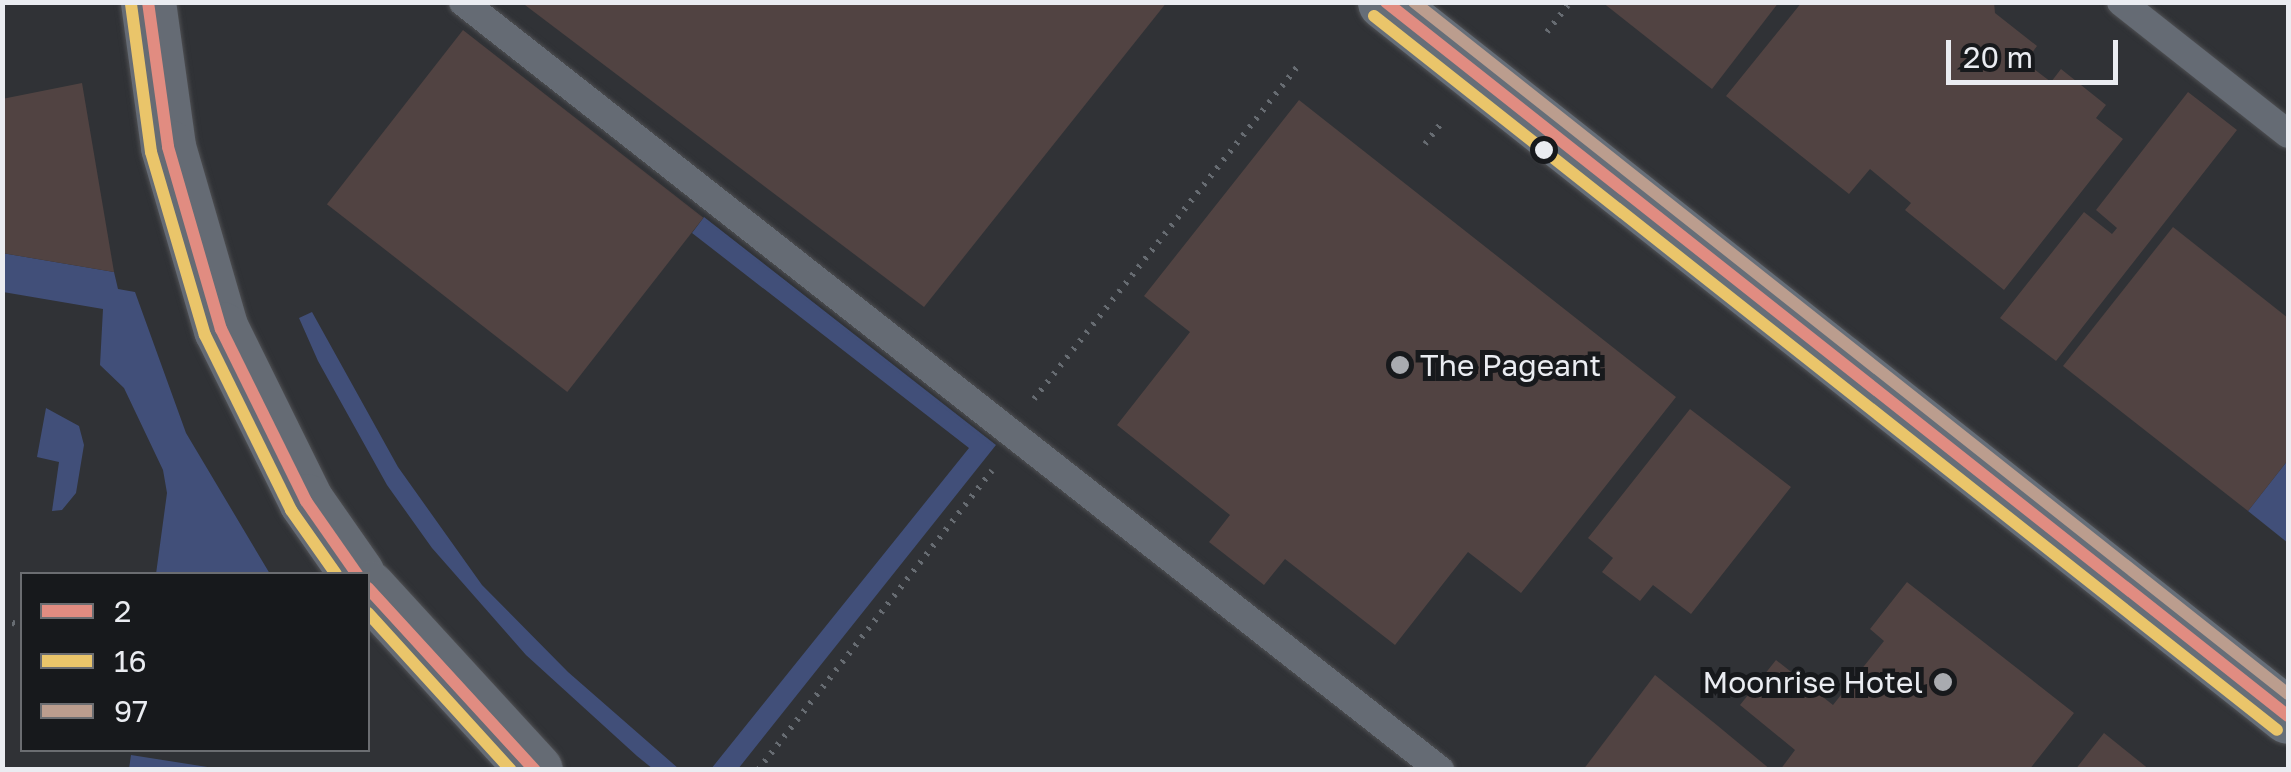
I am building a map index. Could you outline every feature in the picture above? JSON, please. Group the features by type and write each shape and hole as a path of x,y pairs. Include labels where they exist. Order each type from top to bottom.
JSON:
{"main road":[{"path":"1385,2 2288,716"}],"street":[{"path":"148,2 168,147 221,329 306,501 356,572"},
{"path":"370,590 535,770"}],"lane":[{"path":"463,2 1440,770"},
{"path":"2121,2 2288,134"}],"path":[{"path":"1547,32 1568,6"},
{"path":"1425,144 1440,125"}],"shaded area":[{"path":"704,217 996,445 738,769 711,769 969,448 692,233"},
{"path":"2,253 114,272 118,289 135,292 186,433 269,572 156,572 167,493 163,470 124,388 100,365 103,309 3,292"},
{"path":"312,312 398,467 482,585 568,672 679,769 653,769 637,756 526,655 432,548 387,485 318,361 299,318"},
{"path":"46,408 79,426 84,445 76,493 62,510 52,511 59,462 37,457"},
{"path":"2288,460 2288,543 2248,511"},
{"path":"131,755 220,769 129,769"}],"building":[{"path":"521,2 1167,2 924,307"},
{"path":"1602,2 1779,2 1712,89"},
{"path":"1802,2 1994,2 1995,13 2037,46 2025,62 2051,82 2061,69 2106,105 2096,118 2123,139 2004,290 1905,210 1911,203 1870,169 1849,194 1726,96"},
{"path":"463,30 703,218 567,392 327,204"},
{"path":"82,83 114,272 2,253 2,99"},
{"path":"2188,92 2237,130 2056,361 2000,318 2084,212 2112,234 2117,228 2096,210"},
{"name":"The Pageant","path":"1299,100 1676,397 1521,593 1468,552 1395,645 1285,559 1264,585 1209,542 1230,515 1117,425 1190,332 1144,296"},
{"path":"2173,227 2288,318 2288,460 2248,511 2063,366"},
{"path":"1690,409 1791,487 1691,614 1653,585 1640,601 1602,572 1613,558 1588,538"},
{"name":"Moonrise Hotel","path":"1907,582 2074,713 2029,770 1780,770 1795,750 1740,705 1776,660 1833,705 1884,641 1870,629"},
{"name":"Moonrise Hotel","path":"1655,675 1718,726 1771,770 1583,770"},
{"path":"2104,733 2150,770 2075,770"}],"transit line":[{"name":"2","path":"148,2 168,147 221,329 306,501 356,572"},
{"name":"2","path":"1386,2 2288,716"},
{"name":"97","path":"1414,2 2288,694"},
{"name":"16","path":"131,4 151,152 205,335 291,510 335,572"},
{"name":"16","path":"1374,16 2277,730"},
{"name":"2","path":"370,590 535,770"},
{"name":"16","path":"370,615 511,770"}],"place":[{"name":"The Pageant","path":"1400,365"},
{"name":"Moonrise Hotel","path":"1943,682"}]}
